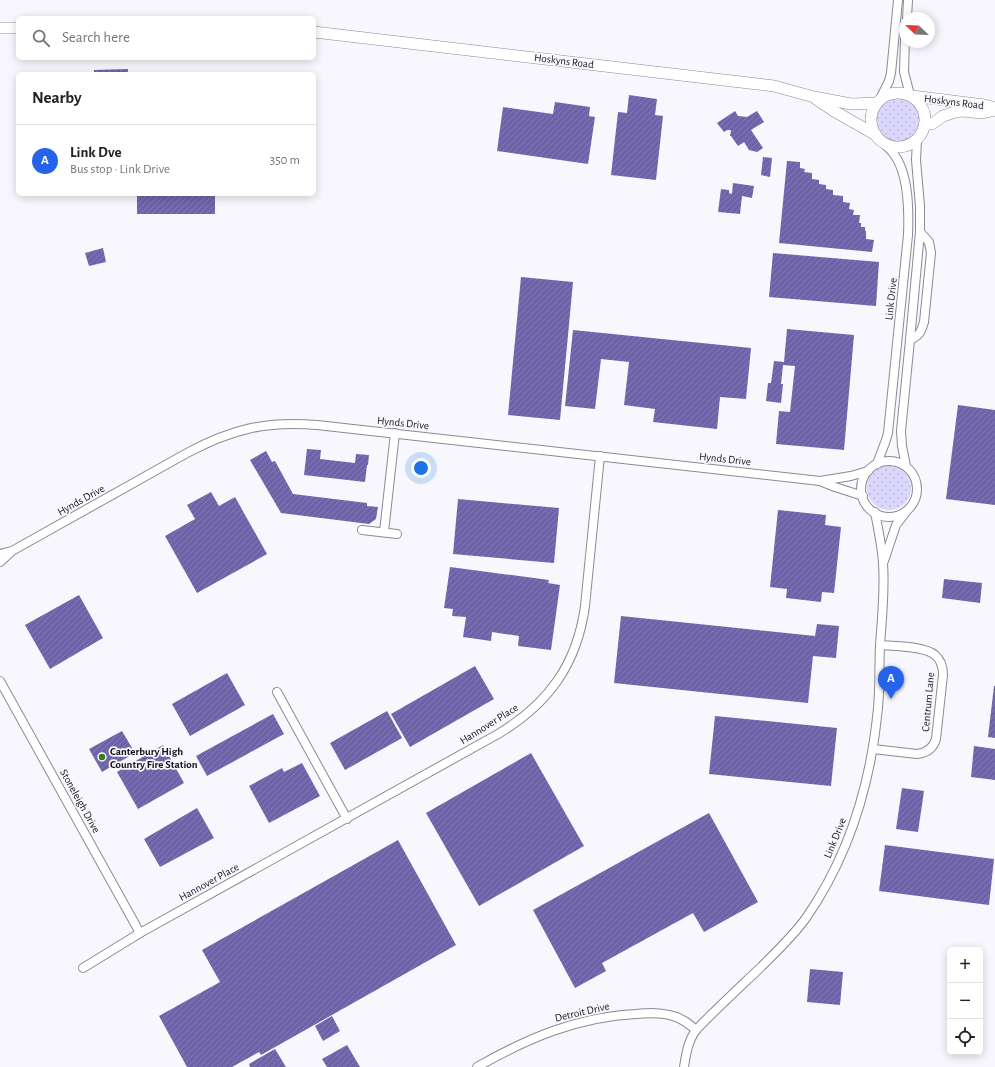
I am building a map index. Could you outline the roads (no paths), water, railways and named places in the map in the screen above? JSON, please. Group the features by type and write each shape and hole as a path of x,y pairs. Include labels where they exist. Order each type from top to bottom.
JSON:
{"main road":[{"path":"0,28 16,28"},
{"name":"Hoskyns Road","path":"316,32 749,82 774,86 814,97 851,104 879,101"},
{"path":"894,93 901,93 911,96 923,108 929,124 917,140 907,146 892,147 879,139 872,126 871,118 873,110 879,101 894,93"},
{"name":"Hoskyns Road","path":"911,96 984,104 995,109"},
{"name":"Hoskyns Road","path":"814,97 879,139"},
{"name":"Hoskyns Road","path":"929,124 943,116 955,112 962,111 982,113 995,109"}],"street":[{"path":"879,101 889,81 898,0"},
{"path":"907,12 908,0"},
{"path":"905,48 904,72 911,96"},
{"name":"Link Drive","path":"878,464 888,433 909,217 906,185 899,162 893,153 879,139"},
{"name":"Link Drive","path":"906,466 901,431 920,232 920,206 916,160 917,140"},
{"path":"910,340 918,336 922,330 924,322 931,253 928,242 920,232"},
{"name":"Hynds Drive","path":"0,562 12,551 187,453 232,433 266,425 300,423 820,481 851,476 868,471"},
{"path":"384,532 395,433"},
{"name":"Hannover Place","path":"83,968 140,933 509,728 526,716 551,690 558,680 577,642 583,618 600,456"},
{"path":"886,461 894,461 906,466 915,478 917,488 911,506 897,515 882,515 875,512 868,506 863,496 862,483 864,478 868,471 878,464 886,461"},
{"name":"Hynds Drive","path":"820,481 835,488 863,496"},
{"name":"Link Drive","path":"883,564 896,525 907,509"},
{"name":"Link Drive","path":"684,1067 688,1045 696,1030 786,942 803,922 835,868 850,834 864,788 873,748 878,702 882,626 883,564 881,539 875,512"},
{"path":"362,530 397,534"},
{"name":"Hynds Drive","path":"0,554 12,551"},
{"name":"Centrum Lane","path":"873,748 917,754 928,751 932,748 936,739 943,675 943,670 939,660 936,655 931,652 908,646 880,645"},
{"name":"Stoneleigh Drive","path":"0,681 140,933"},
{"path":"277,692 347,818"},
{"name":"Detroit Drive","path":"478,1067 542,1034 608,1016 667,1014 680,1018 696,1030"}],"place":[{"name":"Link Dve","path":"891,699"},
{"name":"Canterbury High Country Fire Station","path":"102,757"}]}
